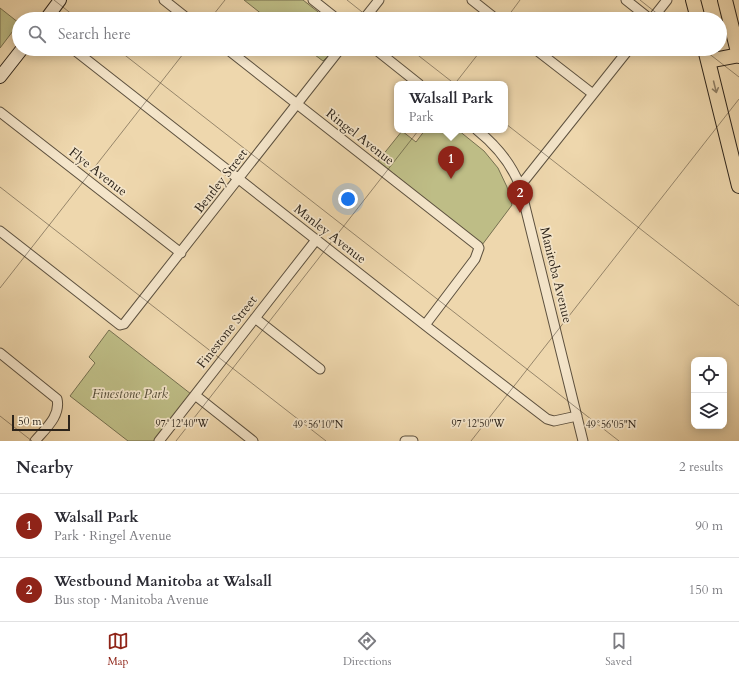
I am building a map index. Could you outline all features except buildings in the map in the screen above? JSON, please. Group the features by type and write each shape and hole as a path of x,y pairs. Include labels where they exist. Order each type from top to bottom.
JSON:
{"main road":[{"path":"693,0 696,12"},
{"path":"725,0 739,56 727,56"},
{"path":"707,56 739,186"}],"street":[{"path":"51,12 60,0"},
{"path":"164,0 179,12"},
{"path":"313,0 328,12"},
{"path":"370,12 379,0"},
{"path":"472,0 487,12"},
{"path":"626,0 642,12"},
{"path":"657,12 667,0"},
{"path":"0,77 16,56"},
{"name":"Manley Avenue","path":"82,56 547,419 554,421 577,416"},
{"name":"Ringel Avenue","path":"236,56 478,246 479,248 475,259 425,325"},
{"name":"Bentley Street","path":"0,231 120,325 124,324 335,56"},
{"path":"384,56 415,81"},
{"path":"544,56 593,94"},
{"path":"520,186 623,56"},
{"name":"Flye Avenue","path":"0,112 181,253"},
{"name":"Manitoba Avenue","path":"480,133 494,145 511,165 520,186 583,441"},
{"name":"Finestone Street","path":"159,441 316,240"},
{"path":"255,318 320,369"},
{"path":"0,353 56,399 58,408 54,417 35,441"},
{"path":"194,395 253,441"},
{"path":"405,441 413,441"}],"green space":[{"path":"244,0 303,0 318,12 259,12"},
{"path":"0,8 12,17 12,32 0,48"},
{"path":"316,56 328,56 323,61"},
{"path":"400,133 405,133 416,142 423,133 462,133 484,151 498,168 507,187 512,205 482,245 378,161"},
{"name":"Finestone Park","path":"109,330 191,394 155,441 128,441 70,396 95,363 89,357"}],"place":[{"name":"Walsall Park","path":"451,179"},
{"name":"Westbound Manitoba at Walsall","path":"520,213"}]}
